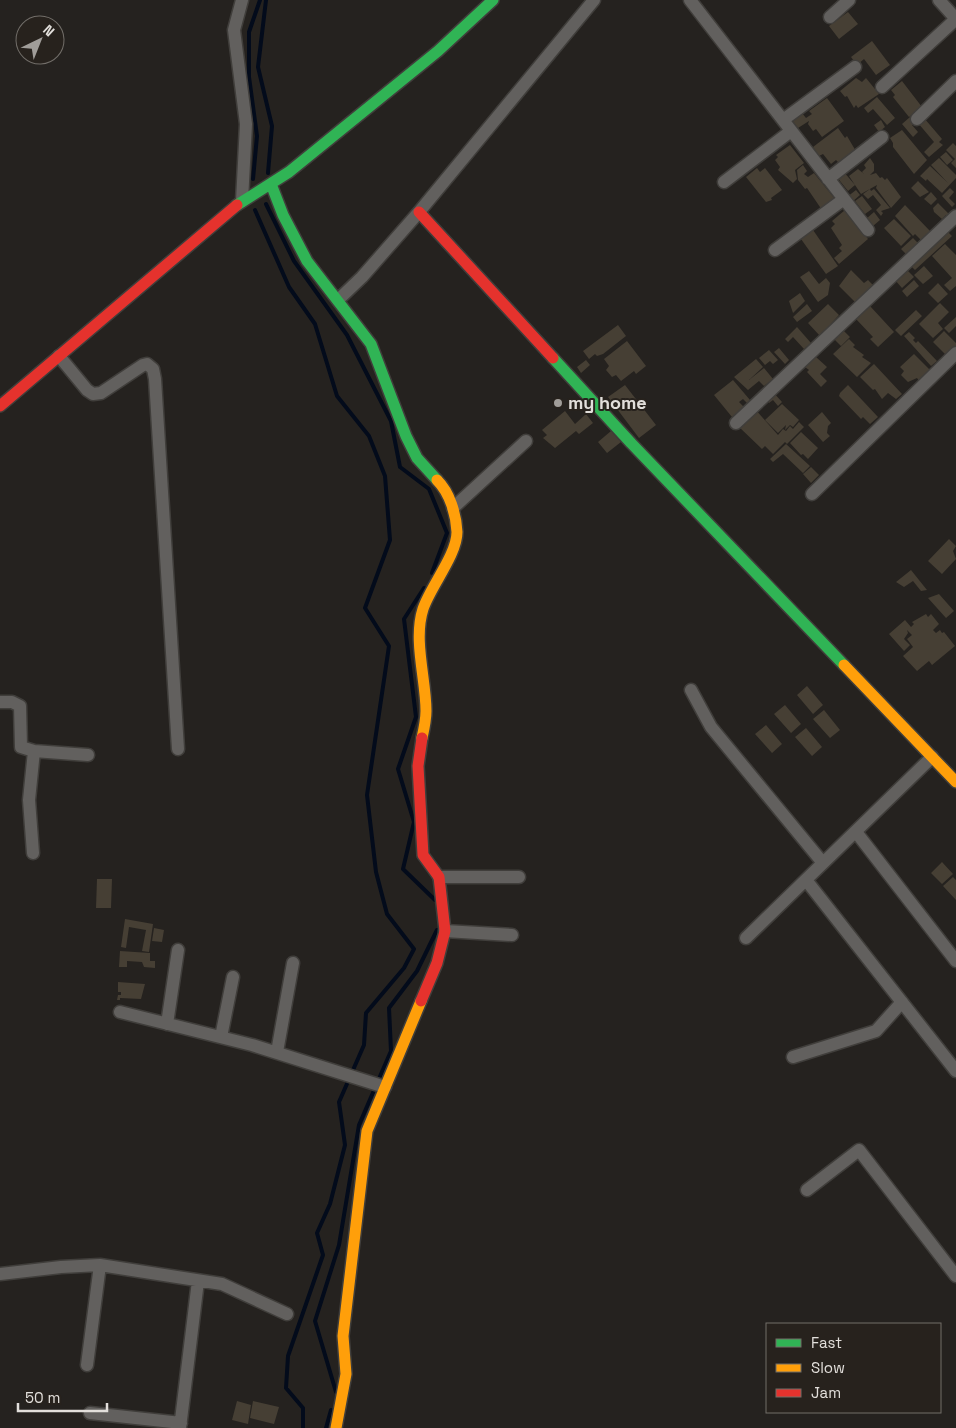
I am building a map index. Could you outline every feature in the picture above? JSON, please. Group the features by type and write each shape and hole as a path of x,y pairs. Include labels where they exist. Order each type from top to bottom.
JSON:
{"street":[{"path":"242,0 234,30 246,124 242,201"},
{"path":"0,406 242,201 271,184 438,51 493,0"},
{"path":"338,300 362,277 419,212 594,0"},
{"path":"690,0 868,230"},
{"path":"830,17 849,0"},
{"path":"882,87 956,19 940,0"},
{"path":"783,120 855,67"},
{"path":"917,119 956,81"},
{"path":"724,182 791,131"},
{"path":"828,178 882,136"},
{"path":"271,184 283,215 307,261 371,344 389,387 406,436 417,458 443,486 453,508 457,534 448,560 423,609 420,634 426,712 418,766 423,855 439,877 446,931 437,963 367,1131 343,1336 346,1374 336,1428"},
{"path":"775,250 844,199"},
{"path":"419,212 631,443 956,782"},
{"path":"736,423 956,216"},
{"path":"812,494 956,353"},
{"path":"59,356 87,390 93,394 101,393 143,365 148,364 155,379 178,749"},
{"path":"453,508 526,441"},
{"path":"690,690 711,727 823,863"},
{"path":"0,702 12,702 20,706 20,745 34,752 88,755"},
{"path":"33,853 29,800 34,752"},
{"path":"746,938 932,757"},
{"path":"856,832 956,961"},
{"path":"439,877 519,877"},
{"path":"806,880 956,1071"},
{"path":"446,931 512,935"},
{"path":"167,1024 178,950"},
{"path":"277,1052 293,962"},
{"path":"221,1037 233,977"},
{"path":"793,1057 876,1031 902,1002"},
{"path":"120,1012 277,1052 385,1087"},
{"path":"807,1190 859,1150 956,1276"},
{"path":"0,1274 61,1267 100,1266 222,1284 287,1314"},
{"path":"87,1365 100,1266"},
{"path":"90,1413 180,1426 198,1281"}],"building":[{"path":"848,12 858,24 839,39 829,26"},
{"path":"872,41 890,65 876,75 864,59 857,65 851,57"},
{"path":"856,78 862,82 866,78 879,94 858,108 856,105 854,108 847,96 845,97 840,91"},
{"path":"902,81 922,107 909,117 893,97 895,95 891,90"},
{"path":"877,97 895,118 887,125 873,109 868,113 864,108"},
{"path":"827,98 844,121 822,137 816,129 813,131 808,124 809,121 798,128 792,120 802,113 806,118 812,114 809,111"},
{"path":"910,117 915,122 912,125 918,132 913,137 902,124"},
{"path":"924,118 942,139 939,142 943,145 929,157 924,152 934,142 918,123"},
{"path":"881,120 885,127 879,132 874,125"},
{"path":"838,128 845,138 847,136 857,153 839,163 836,160 831,164 823,154 819,156 813,147"},
{"path":"902,130 927,160 914,174 893,147 890,138"},
{"path":"953,143 956,146 956,168 951,163 955,159 946,150"},
{"path":"790,145 804,163 795,170 797,179 793,183 778,170 780,167 775,160 778,157 776,155"},
{"path":"946,152 953,160 947,165 940,157"},
{"path":"870,158 874,164 874,171 870,175 876,173 880,178 882,177 885,180 887,178 901,197 891,208 876,188 877,185 861,194 849,176 858,169 864,174 862,172 866,168 864,165"},
{"path":"939,158 956,175 956,178 942,193 927,179 926,181 920,176 930,166 948,183 931,165"},
{"path":"803,165 807,171 804,174 808,177 814,173 835,199 822,210 807,188 805,189 798,180 797,170"},
{"path":"757,168 760,172 765,168 782,190 771,198 772,200 766,202 746,177"},
{"path":"843,171 855,185 848,191 836,176"},
{"path":"918,181 929,192 920,197 911,188"},
{"path":"950,188 954,192 949,198 955,204 952,207 942,196"},
{"path":"870,189 871,191 874,189 890,208 881,211 883,213 881,216 876,210 881,205 873,195 868,199 863,194"},
{"path":"856,190 860,195 852,202 847,197"},
{"path":"931,192 937,199 931,205 924,199"},
{"path":"862,196 872,209 865,214 855,201"},
{"path":"938,203 950,215 948,217 946,215 942,219 934,212 933,208"},
{"path":"905,205 930,231 921,240 915,234 913,236 895,216"},
{"path":"845,210 868,239 839,264 834,258 842,251 839,248 842,245 831,228 835,224 832,221"},
{"path":"874,212 880,220 873,226 866,219"},
{"path":"894,219 911,236 901,246 884,228"},
{"path":"813,230 838,266 826,274 801,239"},
{"path":"947,231 952,236 915,270 910,265"},
{"path":"913,238 918,243 906,254 901,249"},
{"path":"945,244 956,255 956,286 950,291 944,285 952,278 932,256"},
{"path":"924,266 933,276 923,284 914,275"},
{"path":"906,269 914,277 902,288 895,280"},
{"path":"851,270 864,283 868,280 873,285 855,302 839,286"},
{"path":"809,271 819,284 826,278 830,283 828,295 818,302 800,277"},
{"path":"914,280 919,286 907,297 902,291"},
{"path":"938,283 948,294 938,303 928,293"},
{"path":"800,293 805,301 793,313 789,301"},
{"path":"940,303 949,312 938,323 943,329 933,338 919,324"},
{"path":"807,304 812,311 797,322 793,317"},
{"path":"828,304 839,315 820,336 808,323"},
{"path":"870,306 894,332 878,347 870,339 873,337 856,319"},
{"path":"916,310 922,316 901,336 895,330"},
{"path":"956,317 956,326 949,333 944,328"},
{"path":"618,325 626,336 603,354 597,356 595,354 589,359 583,351"},
{"path":"797,327 811,343 804,349 793,337 788,342 785,339"},
{"path":"841,328 850,337 841,346 832,337"},
{"path":"944,331 956,343 956,347 951,352 949,350 945,354 933,342"},
{"path":"909,332 915,338 913,340 916,343 918,341 937,361 931,366 904,336"},
{"path":"849,339 855,345 853,347 864,355 862,357 871,363 857,377 833,354"},
{"path":"627,341 646,366 636,374 634,371 621,381 616,375 612,377 606,370 609,366 604,359"},
{"path":"779,348 789,360 785,364 774,352"},
{"path":"769,350 778,360 773,364 770,361 765,365 759,358"},
{"path":"914,354 930,370 919,381 917,378 908,382 901,375 904,371 900,367"},
{"path":"816,357 827,367 820,374 827,381 821,387 807,372 809,370 805,367"},
{"path":"756,359 763,367 749,380 764,368 773,379 764,386 759,381 748,390 734,377"},
{"path":"586,360 590,365 581,373 577,367"},
{"path":"874,364 902,394 896,399 888,393 882,399 875,389 873,390 860,377"},
{"path":"733,380 750,400 747,403 743,399 739,402 744,407 732,417 714,395"},
{"path":"625,385 656,425 639,438 608,397"},
{"path":"848,385 878,417 870,424 863,417 861,419 839,396"},
{"path":"773,392 782,402 778,406 773,400 769,403 768,401"},
{"path":"782,404 799,420 793,427 790,425 785,430 786,425 778,433 765,420"},
{"path":"755,409 778,435 783,429 786,431 790,426 793,429 799,422 804,427 787,444 785,442 773,454 765,446 762,449 738,426"},
{"path":"565,411 575,424 586,414 593,423 579,434 576,431 555,448 543,438 547,435 542,430"},
{"path":"822,412 831,423 828,426 827,433 830,436 823,442 808,425"},
{"path":"611,431 621,442 607,453 598,442"},
{"path":"801,432 818,448 808,459 803,454 801,455 790,443"},
{"path":"786,444 810,466 803,473 783,454 773,462 770,459"},
{"path":"811,467 819,475 811,483 803,474"},
{"path":"949,539 956,546 953,551 956,559 942,574 928,561"},
{"path":"911,570 927,590 921,591 913,581 904,587 896,582"},
{"path":"939,594 954,611 946,618 928,598"},
{"path":"926,614 928,617 931,614 939,624 933,630 936,633 940,630 942,633 944,632 955,646 932,665 929,661 917,671 903,656 913,647 907,639 912,635 907,630 908,633 904,639 910,645 904,651 889,634 905,620 911,627 914,624 912,622"},
{"path":"807,686 823,705 813,714 797,695"},
{"path":"785,705 801,724 791,733 774,714"},
{"path":"824,710 840,730 830,738 813,719"},
{"path":"766,725 782,744 772,753 755,734"},
{"path":"806,728 822,747 812,756 795,737"},
{"path":"942,862 953,874 942,884 931,873"},
{"path":"953,877 956,880 956,900 943,886"},
{"path":"97,879 112,879 111,908 96,908"},
{"path":"125,919 153,924 149,952 142,951 146,930 129,927 126,948 121,947"},
{"path":"154,928 164,930 162,942 152,941"},
{"path":"120,951 150,953 150,961 155,961 155,968 144,967 142,962 127,961 127,967 119,967"},
{"path":"118,982 145,984 141,999 120,998 120,1000 117,1000 118,995 121,995 121,992 118,992"},
{"path":"237,1401 251,1405 248,1424 232,1420"},
{"path":"253,1401 279,1407 274,1424 250,1418"}],"waterway":[{"path":"253,179 257,136 249,77 249,32 260,0"},
{"path":"266,0 258,67 272,126 268,173"},
{"path":"266,204 294,261 347,335 391,421 400,467 429,489 447,533 432,573"},
{"path":"255,210 289,287 315,324 337,396 369,436 385,476 390,540 365,608 389,646 367,795 376,872 387,914 414,949 404,968 366,1013 364,1045 339,1102 345,1145 330,1204 317,1233 323,1255 288,1356 286,1388 303,1408 303,1428"},
{"path":"424,588 404,619 416,717 398,769 414,822 403,869 435,900"},
{"path":"336,1392 315,1321 339,1245 359,1125 391,1051 389,1008 417,971 437,930"},
{"path":"326,1428 331,1410"}],"traffic: fast":[{"path":"237,205 289,172 438,51 493,0"},
{"path":"271,184 283,215 307,261 371,344 406,436 417,458 437,480"},
{"path":"553,358 631,443 844,665"}],"traffic: slow":[{"path":"422,738 426,711 419,634 420,621 426,600 453,551 457,532 452,504 442,485 437,480"},
{"path":"844,665 956,782"},
{"path":"336,1428 346,1374 343,1336 367,1131 421,1001"}],"traffic: jam":[{"path":"0,406 237,205"},
{"path":"419,212 553,358"},
{"path":"421,1001 437,963 445,931 439,877 423,855 418,766 422,738"}],"place":[{"name":"my home","path":"558,403"}]}
